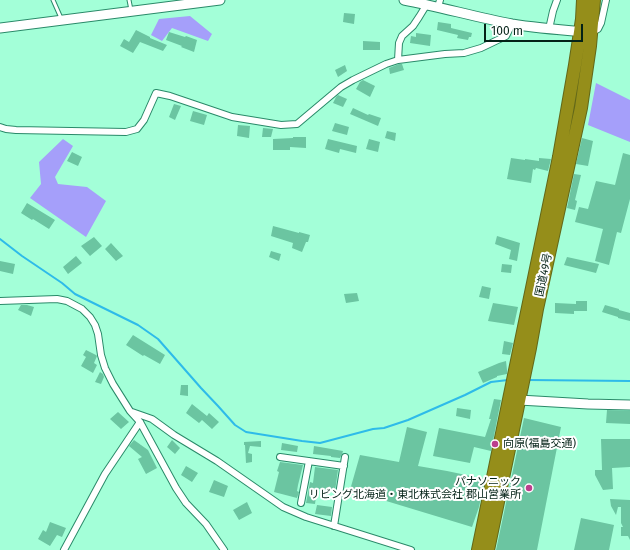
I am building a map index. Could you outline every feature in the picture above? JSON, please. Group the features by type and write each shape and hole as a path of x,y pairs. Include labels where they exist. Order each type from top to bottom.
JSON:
{"highway":[{"name":"国道49号","path":"488,550 539,301 581,108 586,74 586,32 583,0"},
{"name":"国道49号","path":"478,550 568,109 594,0"}],"street":[{"path":"0,28 220,0"},
{"path":"404,0 426,4 439,3 512,24 586,32 598,29 601,23 606,0"},
{"path":"549,29 557,0"},
{"path":"398,60 399,44 402,36 420,17 426,4"},
{"path":"0,127 16,130 126,132 137,129 144,120 156,93 239,118 281,125 297,124 341,87 386,64 398,60 464,53 482,48 506,36 512,24"},
{"path":"0,301 57,298 67,301 82,309 95,325 101,355 105,368 113,384 130,411 140,422 186,503 206,524 224,550"},
{"path":"519,400 630,405"},
{"path":"130,411 152,419 174,435 217,461 283,507 306,518 411,550"},
{"path":"64,550 105,474 140,422"},
{"path":"280,457 344,466"},
{"path":"334,526 345,457"},
{"path":"300,503 309,461"}],"lane":[{"path":"53,0 62,20"},
{"path":"129,0 132,11"}],"shaded area":[{"path":"190,16 212,34 208,41 172,28 162,41 151,35 159,19"},
{"path":"596,83 630,100 630,142 588,125"},
{"path":"63,139 73,146 55,177 58,184 87,187 106,201 86,237 30,198 41,184 39,162"}],"building":[{"path":"344,13 355,14 354,24 343,22"},
{"path":"438,22 451,24 451,28 472,33 471,37 469,37 468,40 457,38 458,35 437,30"},
{"path":"136,30 167,45 163,51 140,42 133,53 120,46 124,39 129,42"},
{"path":"169,32 197,40 194,52 166,40"},
{"path":"416,33 431,35 430,46 410,43 411,36 416,37"},
{"path":"363,41 380,42 380,50 363,50"},
{"path":"402,64 404,70 390,74 389,68"},
{"path":"345,65 347,71 338,77 335,70"},
{"path":"363,80 375,86 370,97 356,89"},
{"path":"338,95 347,99 343,107 333,103"},
{"path":"174,104 181,106 175,120 169,117"},
{"path":"353,108 368,115 381,118 378,126 350,114"},
{"path":"193,111 207,115 204,125 190,121"},
{"path":"335,123 349,127 347,135 332,131"},
{"path":"238,125 250,126 249,138 237,136"},
{"path":"263,128 273,129 271,137 262,137"},
{"path":"387,131 396,133 395,141 385,138"},
{"path":"306,137 306,148 290,147 290,150 273,150 273,139"},
{"path":"582,138 593,141 588,166 576,164"},
{"path":"328,139 357,146 356,153 340,149 339,153 325,149"},
{"path":"369,139 380,142 378,152 366,149"},
{"path":"72,152 82,157 78,166 67,161"},
{"path":"623,153 630,155 630,199 621,233 617,232 609,265 595,261 603,229 575,222 579,207 588,209 596,181 615,185"},
{"path":"511,158 539,161 539,158 551,159 548,171 536,168 535,170 533,169 531,183 507,179"},
{"path":"574,174 581,175 575,200 577,201 575,210 567,208"},
{"path":"27,203 55,220 49,229 21,213"},
{"path":"273,226 310,235 302,252 292,248 293,243 271,236"},
{"path":"497,236 520,243 517,261 509,259 511,250 495,244"},
{"path":"94,237 102,246 90,256 81,246"},
{"path":"111,243 123,256 116,261 105,249"},
{"path":"271,251 281,254 279,261 269,257"},
{"path":"76,256 82,263 68,274 63,267"},
{"path":"567,257 599,264 596,273 564,265"},
{"path":"0,261 15,264 13,274 0,271"},
{"path":"502,264 512,265 511,273 501,272"},
{"path":"482,286 491,288 489,299 479,297"},
{"path":"357,293 359,301 346,303 344,294"},
{"path":"576,301 587,301 587,311 574,311 574,314 555,313 555,303 576,304"},
{"path":"493,303 518,307 514,325 488,321"},
{"path":"21,305 34,307 31,316 18,310"},
{"path":"605,305 630,313 630,321 602,312"},
{"path":"133,335 165,355 160,364 144,355 143,356 126,345"},
{"path":"504,341 513,343 510,355 502,354"},
{"path":"86,350 97,356 94,363 97,365 93,373 81,366 86,357 83,355"},
{"path":"506,361 507,374 497,376 483,383 478,372"},
{"path":"100,372 104,377 101,384 95,382"},
{"path":"181,385 188,385 188,396 180,395"},
{"path":"494,399 501,400 491,451 474,447 470,463 433,456 439,428 485,437 491,419 489,419"},
{"path":"192,404 207,416 209,413 219,422 212,429 202,420 199,423 186,413"},
{"path":"457,408 471,410 470,419 456,416"},
{"path":"607,410 630,411 630,424 606,423"},
{"path":"118,412 129,422 121,429 110,419"},
{"name":"パナソニック リビング北海道・東北株式会社 郡山営業所","path":"524,418 561,427 537,550 496,550"},
{"path":"407,427 427,432 418,466 485,479 479,507 472,527 350,490 360,455 399,462"},
{"path":"601,439 630,439 630,467 612,468 613,489 603,490 595,475 595,470 602,470"},
{"path":"134,440 148,450 157,468 146,474 138,459 142,457 129,446"},
{"path":"172,440 180,448 175,454 167,447"},
{"path":"261,441 261,447 250,446 248,453 252,454 252,462 246,463 244,442"},
{"path":"282,443 298,446 297,452 281,450"},
{"path":"314,446 343,451 340,458 313,454"},
{"path":"280,462 303,465 298,485 297,491 299,492 297,498 274,492"},
{"path":"186,466 198,473 192,482 181,475"},
{"path":"315,467 338,470 335,491 317,489 315,504 306,503 310,482 313,483"},
{"path":"214,480 228,486 224,497 209,492"},
{"path":"610,499 630,500 630,540 628,536 621,536 621,527 623,527 621,523 621,507 618,507 616,515 611,506"},
{"path":"247,502 252,513 239,520 233,510"},
{"path":"317,505 332,507 331,516 315,514"},
{"path":"581,518 614,525 609,550 574,550"},
{"path":"50,522 66,528 62,537 57,535 50,546 38,539 43,530 46,532"}],"waterway":[{"path":"0,239 75,294 138,325 158,339 235,425 246,432 320,443 373,429 384,428 408,420 491,382 508,380"},
{"path":"528,380 630,381"}],"place":[{"name":"向原(福島交通)","path":"495,444"},
{"name":"パナソニック リビング北海道・東北株式会社 郡山営業所","path":"529,488"}]}
